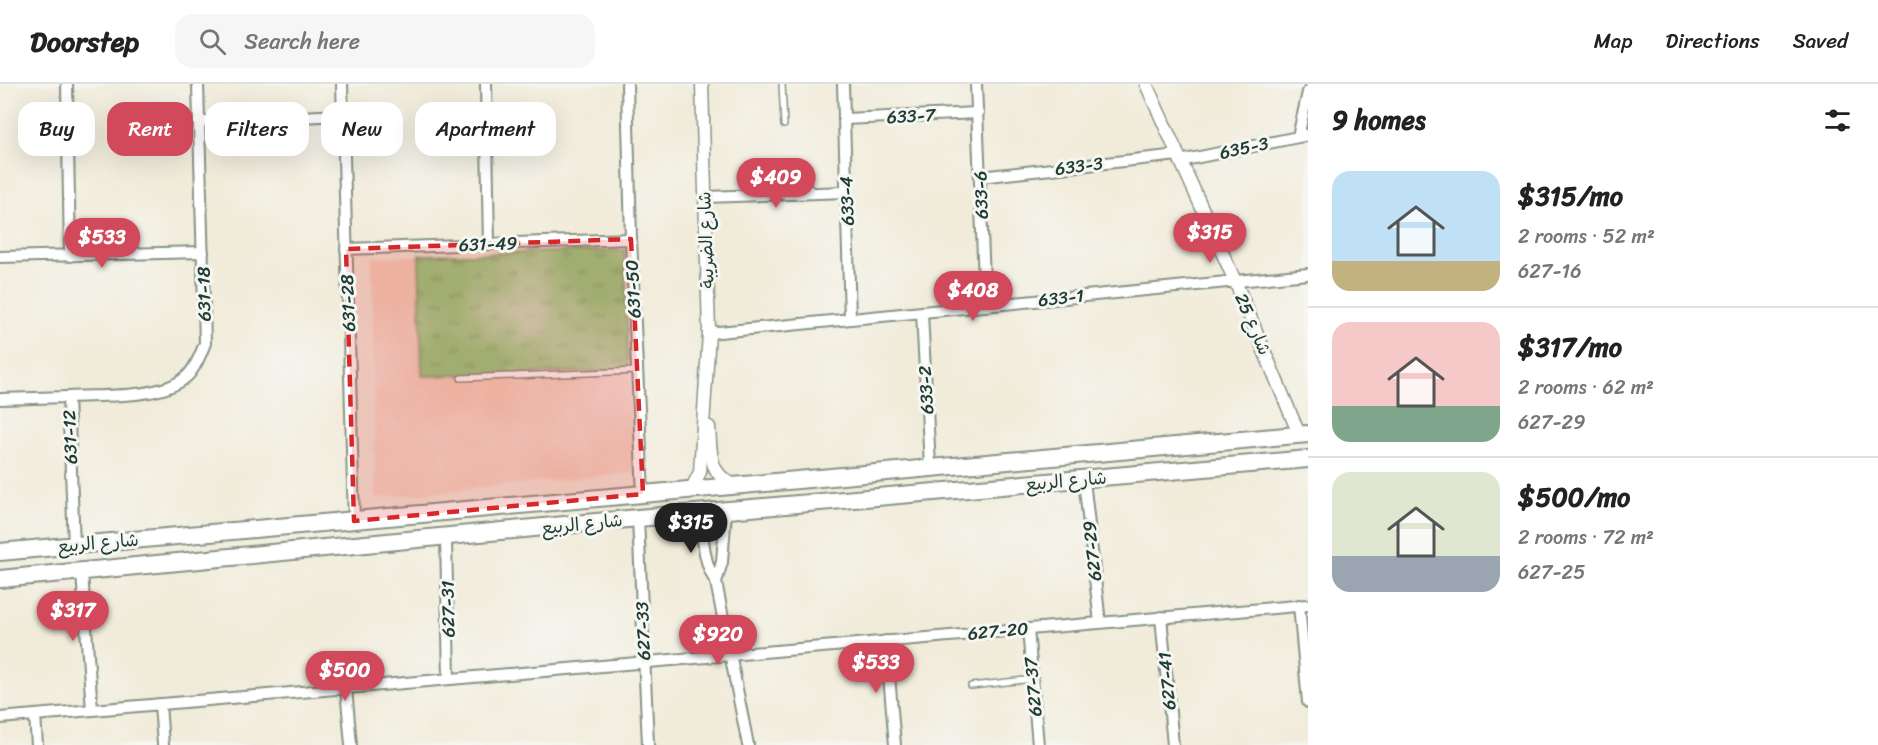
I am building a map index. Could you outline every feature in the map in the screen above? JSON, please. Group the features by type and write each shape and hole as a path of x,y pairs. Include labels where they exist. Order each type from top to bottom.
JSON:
{"main road":[{"name":"شارع الربيع","path":"0,552 354,522 733,484 1304,434"},
{"path":"1222,441 1213,448 1212,456 1218,465 1225,467"},
{"path":"1174,446 1184,447 1190,458 1187,467 1179,471"},
{"name":"شارع الربيع","path":"0,579 638,518 1308,459"},
{"path":"203,534 206,561"}],"street":[{"path":"67,84 70,255"},
{"name":"631-18","path":"68,396 160,391 174,386 189,375 205,344 198,84"},
{"name":"631-28","path":"342,84 342,102"},
{"path":"486,84 489,244"},
{"name":"631-50","path":"627,84 636,371 643,494"},
{"name":"شارع الضريبة","path":"692,488 700,472 707,396 709,333 702,84"},
{"name":"633-4","path":"843,84 850,318"},
{"name":"633-6","path":"976,84 985,306"},
{"name":"شارع 25","path":"1146,85 1304,434"},
{"path":"1303,136 1308,92"},
{"name":"633-7","path":"844,119 978,113"},
{"path":"198,122 321,116"},
{"name":"635-3","path":"1180,158 1303,136"},
{"name":"631-28","path":"343,156 354,522"},
{"name":"633-3","path":"980,177 1180,158"},
{"path":"705,197 846,192"},
{"name":"631-49","path":"346,249 631,239"},
{"path":"0,257 203,252"},
{"name":"633-1","path":"709,333 1308,274"},
{"name":"633-2","path":"922,313 930,467"},
{"name":"631-12","path":"0,399 68,396 74,545"},
{"name":"شارع الضريبة","path":"707,396 712,465 722,480 733,484"},
{"name":"627-29","path":"1084,480 1100,623"},
{"path":"716,582 722,562 726,511"},
{"path":"700,513 708,565 716,582 748,745"},
{"name":"627-33","path":"638,518 648,745"},
{"name":"627-31","path":"446,538 449,679"},
{"path":"81,573 92,710"},
{"path":"1303,605 1308,702"},
{"name":"627-20","path":"0,718 1303,605"},
{"name":"627-41","path":"1161,617 1173,745"},
{"name":"627-37","path":"1028,629 1038,745"},
{"path":"886,641 895,745"},
{"path":"346,688 351,745"},
{"path":"160,704 163,745"},
{"path":"35,715 38,745"}],"lane":[{"path":"782,84 784,125"},
{"path":"785,178 800,180 817,194"},
{"path":"461,378 636,371"},
{"path":"971,686 1032,679"}],"highlighted area":[{"path":"631,239 643,494 354,521 346,249"}],"shaded area":[{"path":"625,250 633,473 375,498 372,257"}],"green space":[{"path":"625,250 628,371 422,376 419,255"}]}
